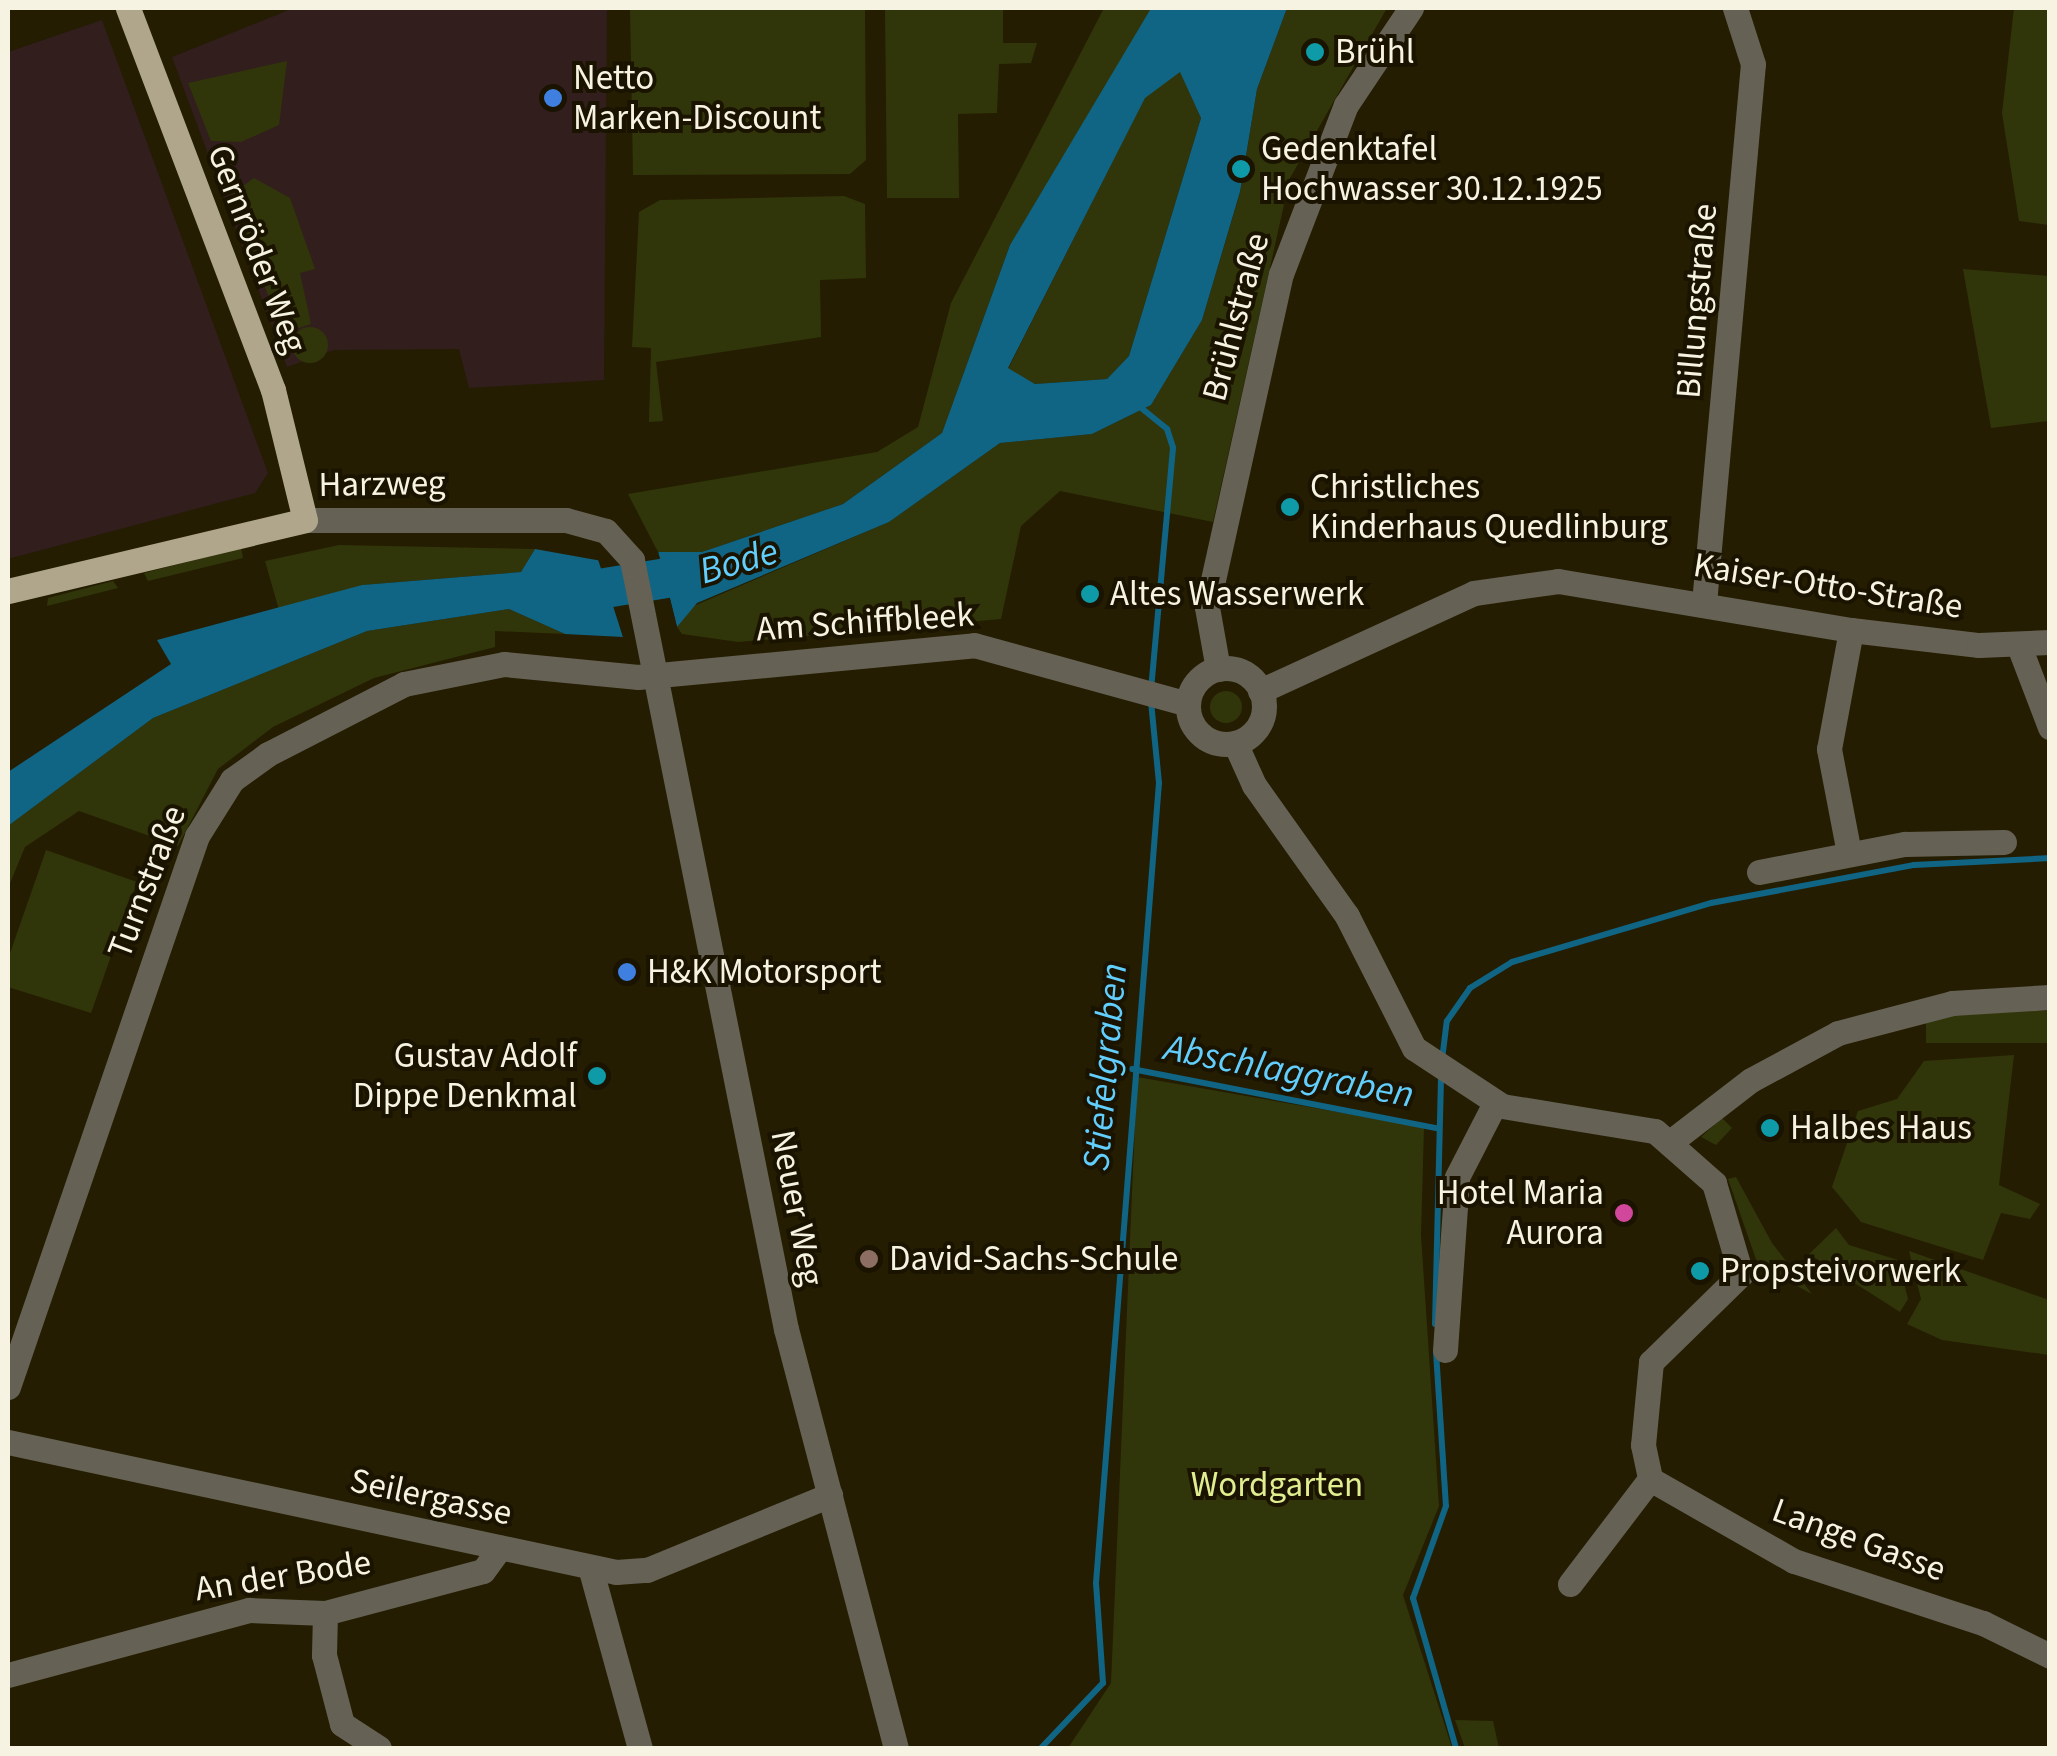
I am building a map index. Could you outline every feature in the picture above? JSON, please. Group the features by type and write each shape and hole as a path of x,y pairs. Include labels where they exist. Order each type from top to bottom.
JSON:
{"main road":[{"name":"Gernröder Weg","path":"128,8 273,390 305,520"},
{"name":"Harzweg","path":"8,591 305,520"}],"street":[{"name":"Brühlstraße","path":"1218,669 1208,607 1280,274 1346,105 1411,8"},
{"name":"Billungstraße","path":"1704,603 1754,64 1734,8"},
{"name":"Harzweg","path":"305,520 517,516 610,533 634,567 658,675"},
{"name":"Kaiser-Otto-Straße","path":"1260,691 1495,588 1572,580 1851,630 2019,646 2050,642"},
{"path":"1850,854 1829,749 1851,630"},
{"name":"Am Schiffbleek","path":"658,675 974,645 1179,703"},
{"path":"2019,646 2050,727"},
{"name":"Turnstraße","path":"8,1387 197,836 232,780 354,706 432,676 528,663 658,675"},
{"path":"1218,669 1248,675 1260,691 1260,722 1235,742 1200,733 1179,703 1197,681 1218,669"},
{"name":"Neuer Weg","path":"658,675 782,1310 896,1748"},
{"path":"1235,742 1254,785 1347,916 1432,1060 1495,1103 1611,1118 1673,1140 1714,1183 1741,1274 1648,1368 1650,1479 1570,1584"},
{"path":"1759,872 1850,854 2004,842"},
{"path":"1673,1140 1751,1080 1838,1033 1952,1003 2050,997"},
{"path":"1445,1350 1458,1177 1495,1103"},
{"name":"Seilergasse","path":"8,1442 590,1567 646,1570 830,1495"},
{"name":"Lange Gasse","path":"1650,1479 1794,1561 1983,1622 2050,1656"},
{"name":"An der Bode","path":"8,1676 249,1610 325,1613 483,1571 500,1548"},
{"path":"590,1567 640,1748"},
{"path":"325,1613 324,1655 342,1724 379,1748"}],"shaded area":[{"path":"294,8 607,8 604,380 469,388 459,349 334,350 287,367 172,57"},
{"path":"102,20 268,473 255,493 8,559 8,52"}],"green space":[{"path":"630,8 865,8 866,160 850,174 633,175"},
{"path":"885,8 1003,8 1003,43 1037,43 1031,63 999,64 997,113 958,114 959,198 887,198"},
{"path":"1104,8 1153,8 1010,245 942,433 843,504 702,552 658,552 628,494 877,452 918,427 951,303"},
{"path":"1287,8 1387,8 1290,178 1213,522 1060,491 1021,526 1001,619 738,642 682,634 677,627 689,608 889,522 1000,443 1092,434 1151,405 1202,320 1240,193 1257,89"},
{"path":"2014,8 2049,8 2049,225 2019,221 2002,113"},
{"path":"287,61 279,125 241,142 211,141 188,83"},
{"path":"1180,71 1201,118 1129,356 1107,379 1035,384 1008,369 1145,97"},
{"path":"254,178 290,198 315,269 300,273 311,324 282,333 231,195"},
{"path":"844,196 865,204 866,278 820,280 821,337 656,362 663,421 649,422 651,348 632,347 639,212 660,200"},
{"path":"1963,269 2049,276 2049,421 1991,428"},
{"path":"310,327 323,332 328,345 323,358 310,363 297,358 292,345 297,332"},
{"path":"339,545 535,549 521,572 362,585 279,610 265,561"},
{"path":"241,548 243,558 148,581 144,573"},
{"path":"113,581 118,588 47,606 48,598"},
{"path":"509,609 565,634 495,631 495,647 374,678 273,727 218,769 178,846 79,811 25,847 8,888 8,826 153,718 367,631"},
{"path":"1226,691 1238,695 1242,707 1238,719 1226,723 1214,719 1210,707 1214,695"},
{"path":"46,850 137,882 91,1013 8,987 8,959"},
{"path":"1926,1011 2049,1011 2049,1043 1926,1043"},
{"path":"2014,1055 1999,1185 2040,1204 2030,1219 2001,1213 1983,1260 1861,1222 1832,1187 1858,1111 1897,1099 1924,1061"},
{"name":"Wordgarten","path":"1137,1077 1424,1127 1421,1235 1439,1506 1403,1595 1452,1748 1068,1748 1111,1683"},
{"path":"1722,1118 1732,1128 1716,1145 1701,1137"},
{"path":"1736,1177 1772,1243 1812,1294 1758,1265 1728,1179"},
{"path":"1836,1228 1849,1245 1898,1260 1908,1299 1900,1312 1809,1254"},
{"path":"1909,1251 2049,1300 2049,1355 1942,1340 1907,1324 1921,1299"},
{"path":"1455,1720 1493,1721 1499,1748 1465,1748"}],"water":[{"name":"Bode","path":"1287,8 1257,89 1240,192 1202,320 1151,405 1092,434 1000,443 889,522 697,603 677,627 658,552 702,552 843,504 942,433 1010,245 1150,10","holes":["1180,72 1201,118 1129,356 1107,379 1035,384 1008,368 1145,98"]},
{"path":"535,549 602,561 623,637 565,634 509,609 367,631 153,718 8,826 8,772 171,664 157,640 362,585 521,572"}],"pier":[{"path":"657,547 666,582 677,627 672,628"},
{"path":"595,550 614,572 628,637 623,637"}],"waterway":[{"name":"Stiefelgraben","path":"1140,407 1167,429 1173,448 1151,689"},
{"name":"Bode","path":"562,595 716,570"},
{"name":"Stiefelgraben","path":"1041,1748 1103,1683 1096,1583 1159,783 1151,702"},
{"path":"1442,1060 1447,1021 1470,988 1512,962 1711,903 1914,865 2050,858"},
{"name":"Abschlaggraben","path":"1132,1069 1436,1128"},
{"path":"1435,1324 1441,1072"},
{"path":"1436,1352 1446,1506 1413,1598 1456,1748"}],"place":[{"name":"Brühl","path":"1315,52"},
{"name":"Netto Marken-Discount","path":"553,98"},
{"name":"Gedenktafel Hochwasser 30.12.1925","path":"1241,169"},
{"name":"Christliches Kinderhaus Quedlinburg","path":"1290,507"},
{"name":"Altes Wasserwerk","path":"1090,594"},
{"name":"H&K Motorsport","path":"627,972"},
{"name":"Gustav Adolf Dippe Denkmal","path":"597,1076"},
{"name":"Halbes Haus","path":"1770,1128"},
{"name":"Hotel Maria Aurora","path":"1624,1213"},
{"name":"David-Sachs-Schule","path":"869,1259"},
{"name":"Propsteivorwerk","path":"1700,1271"}]}
